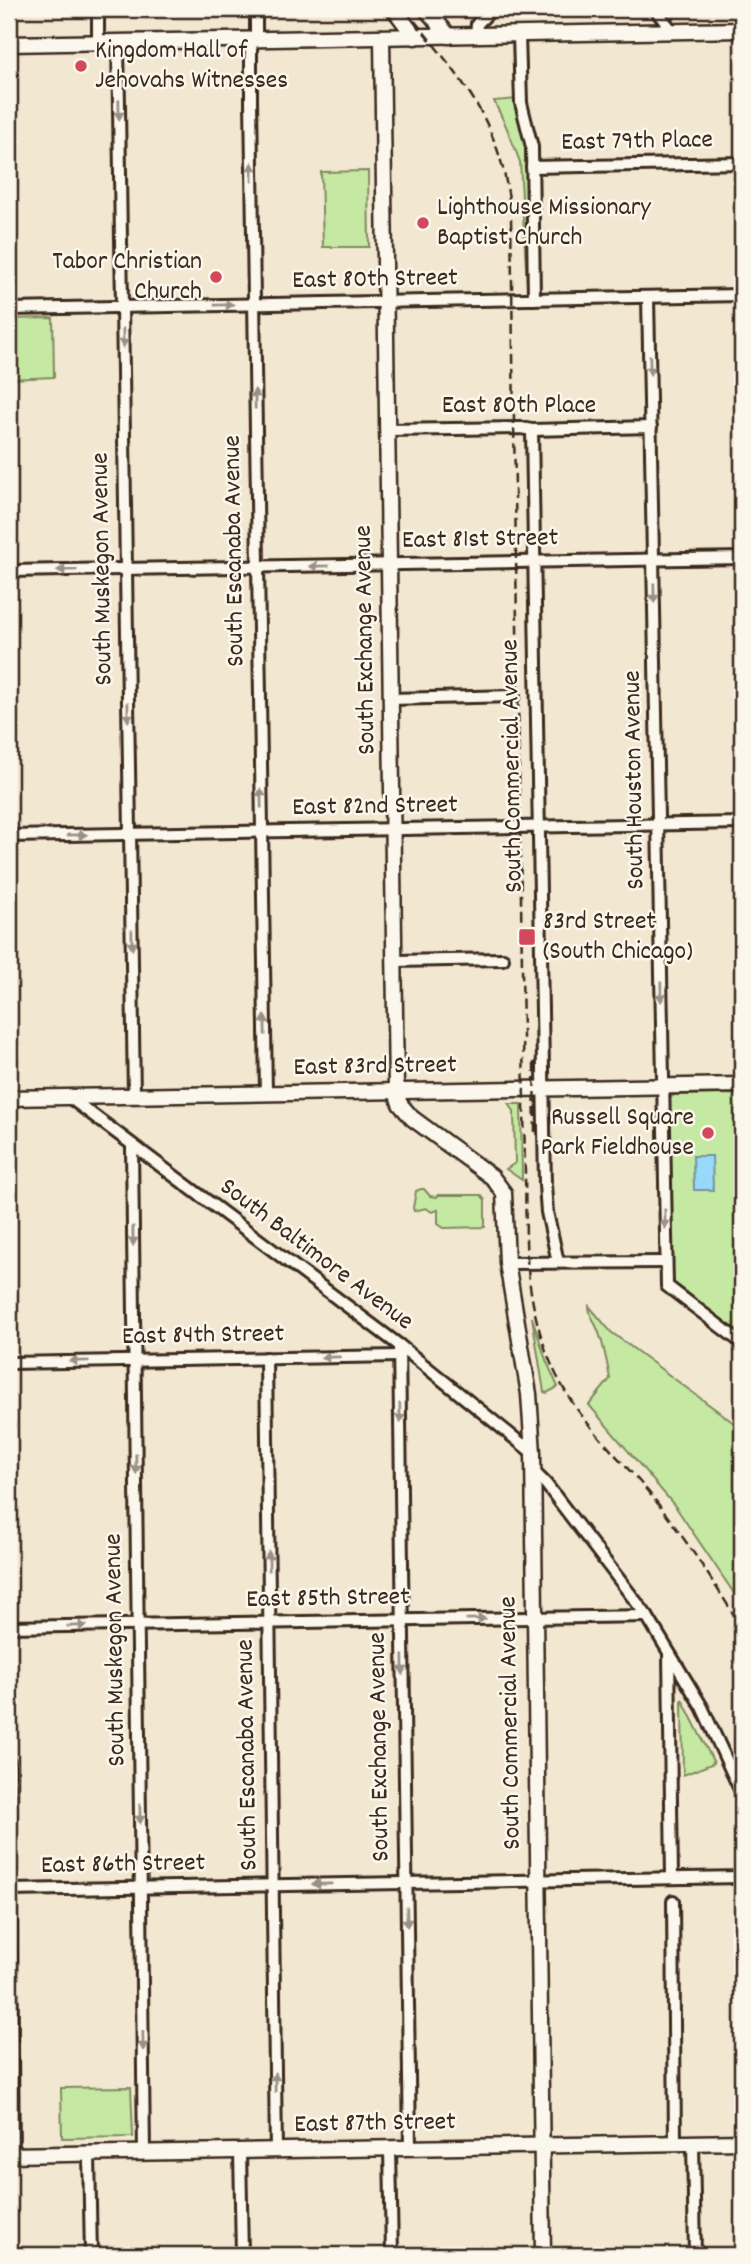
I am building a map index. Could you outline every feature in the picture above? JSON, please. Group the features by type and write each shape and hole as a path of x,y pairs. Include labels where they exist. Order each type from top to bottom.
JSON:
{"main road":[{"path":"394,9 415,37"},
{"path":"426,9 449,36"},
{"path":"9,44 742,30"},
{"name":"South Exchange Avenue","path":"382,37 396,1091"},
{"name":"East 83rd Street","path":"9,1098 742,1085"},
{"name":"South Commercial Avenue","path":"396,1091 400,1104 412,1118 492,1177 506,1200 507,1263 529,1394 533,1454 543,2255"},
{"name":"East 87th Street","path":"11,2155 742,2143"}],"street":[{"path":"98,9 98,42"},
{"name":"South Escanaba Avenue","path":"256,9 251,64 266,1094"},
{"path":"477,35 477,24 492,9"},
{"path":"656,9 673,32"},
{"path":"520,35 521,103 532,147 534,299"},
{"name":"South Muskegon Avenue","path":"118,42 134,1096"},
{"name":"East 79th Place","path":"532,167 742,163"},
{"name":"East 80th Street","path":"9,309 742,295"},
{"name":"South Houston Avenue","path":"648,297 667,1286 742,1343"},
{"name":"East 80th Place","path":"387,430 651,427"},
{"name":"South Commercial Avenue","path":"532,430 546,1198 558,1262"},
{"name":"East 81st Street","path":"9,571 742,558"},
{"path":"391,699 514,696"},
{"name":"East 82nd Street","path":"9,836 742,823"},
{"path":"395,961 503,959"},
{"name":"South Baltimore Avenue","path":"69,1097 533,1454"},
{"name":"South Muskegon Avenue","path":"132,1147 144,2153"},
{"path":"507,1263 666,1262"},
{"name":"East 84th Street","path":"9,1363 266,1358 399,1350"},
{"name":"South Exchange Avenue","path":"399,1350 410,2148"},
{"name":"South Escanaba Avenue","path":"266,1358 276,2151"},
{"path":"533,1471 547,1484 648,1616 702,1707 742,1794"},
{"name":"East 85th Street","path":"9,1627 648,1616"},
{"path":"669,1651 672,1878"},
{"path":"9,1762 11,2155"},
{"name":"East 86th Street","path":"10,1890 742,1877"},
{"path":"673,1901 675,2144"},
{"path":"693,2143 695,2255"},
{"path":"390,2149 392,2255"},
{"path":"240,2151 242,2255"},
{"path":"89,2154 91,2255"}],"green space":[{"path":"517,99 527,144 530,286 527,286 520,162 494,101"},
{"path":"368,171 369,247 323,247 321,172"},
{"path":"53,318 54,377 9,379 9,319"},
{"path":"742,1094 742,1335 671,1280 669,1099 674,1095"},
{"path":"509,1104 521,1104 522,1180 506,1169 515,1163 514,1111"},
{"path":"421,1189 430,1196 437,1197 481,1195 485,1200 485,1227 444,1228 438,1224 438,1210 432,1212 426,1208 414,1211 416,1191"},
{"path":"589,1306 611,1332 742,1429 742,1605 675,1506 589,1405 610,1379 603,1347"},
{"path":"532,1317 558,1387 547,1393 544,1392"},
{"path":"682,1699 714,1763 683,1775"},
{"path":"131,2087 133,2137 62,2138 61,2088"}],"water":[{"path":"693,1156 712,1156 713,1190 694,1190"}],"railway":[{"path":"405,9 461,81 489,127 499,154 511,216 526,1241 532,1301 549,1359 567,1394 587,1422 667,1515 742,1628"},
{"path":"534,1062 535,1132"}],"place":[{"name":"Kingdom Hall of Jehovahs Witnesses","path":"81,66"},
{"name":"Lighthouse Missionary Baptist Church","path":"423,223"},
{"name":"Tabor Christian Church","path":"216,277"},
{"name":"83rd Street (South Chicago)","path":"527,937"},
{"name":"Russell Square Park Fieldhouse","path":"708,1133"}]}
